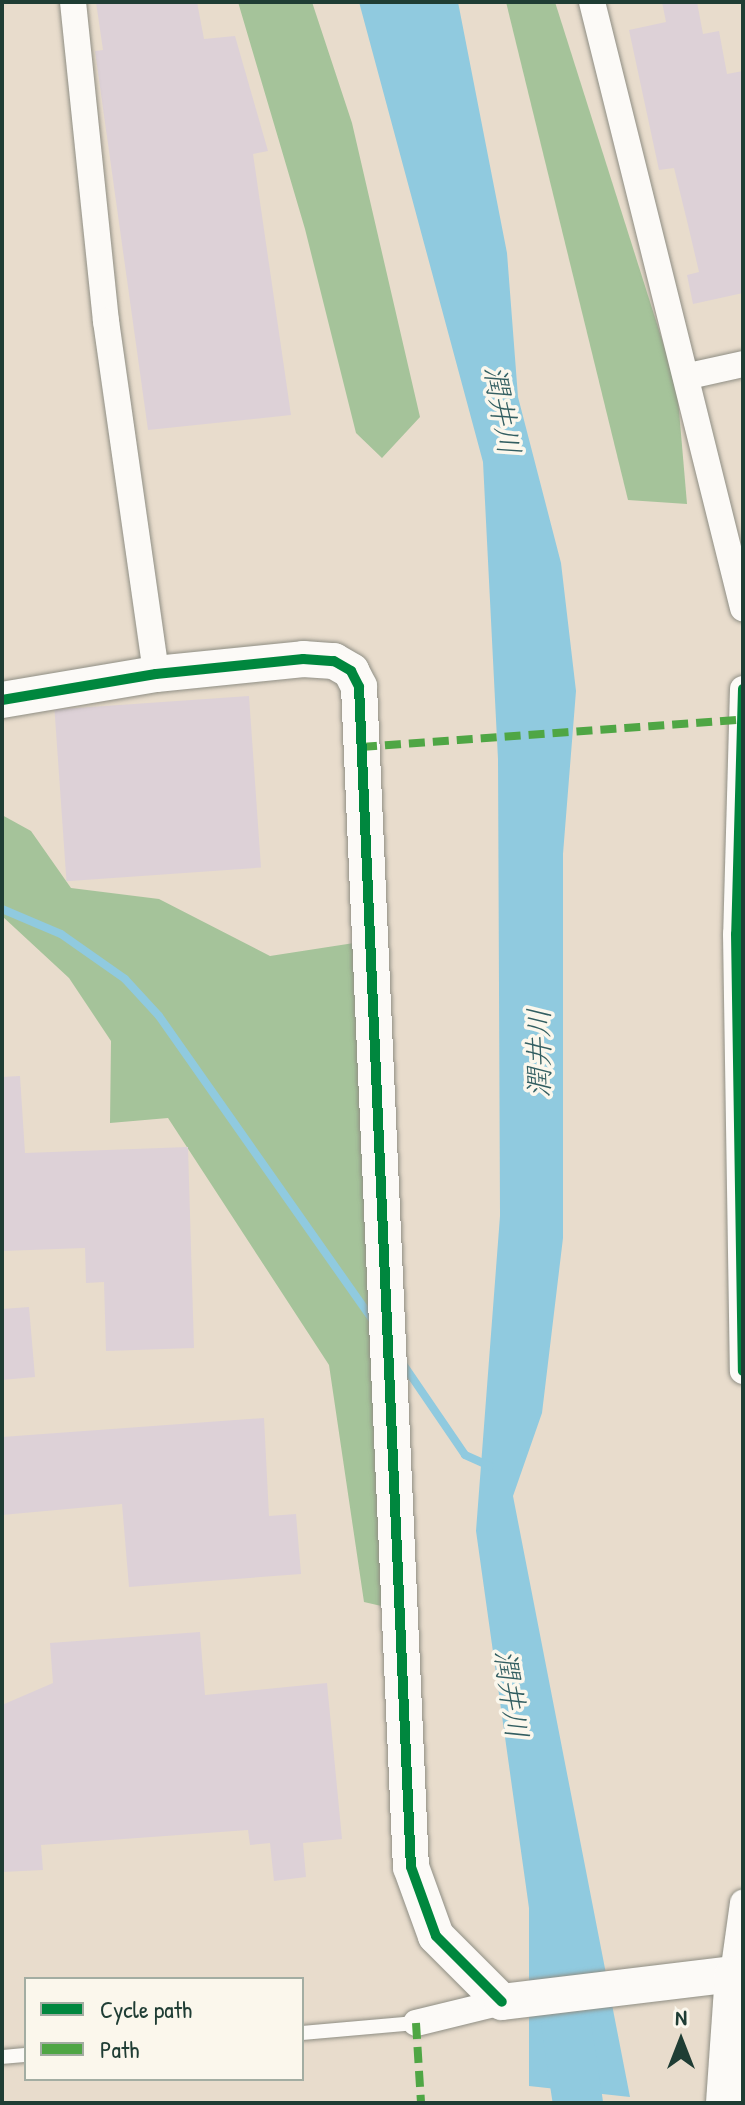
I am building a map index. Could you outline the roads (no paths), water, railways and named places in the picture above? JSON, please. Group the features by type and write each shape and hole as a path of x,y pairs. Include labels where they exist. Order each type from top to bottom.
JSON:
{"street":[{"path":"73,2 106,321 156,674"},
{"path":"613,2 595,13 689,376 743,608"},
{"path":"689,376 743,364"},
{"path":"2,700 156,674 334,661 351,671 359,687 411,1867 436,1936 502,2002"},
{"path":"743,689 740,932 743,1371"},
{"path":"724,2103 743,1903"},
{"path":"416,2023 502,2002 738,1974"}],"lane":[{"path":"304,2033 416,2023"},
{"path":"2,2057 24,2055"}],"water":[{"path":"359,2 458,2 507,253 518,397 561,563 576,691 563,854 563,1238 542,1413 513,1496 630,2097 529,2086 529,1908 476,1531 500,1216 498,759 483,462"}],"waterway":[{"path":"2,909 61,934 125,979 159,1016 375,1323"},
{"path":"403,1364 465,1455 490,1466"},
{"name":"潤井川","path":"566,2024 578,2103"}]}
